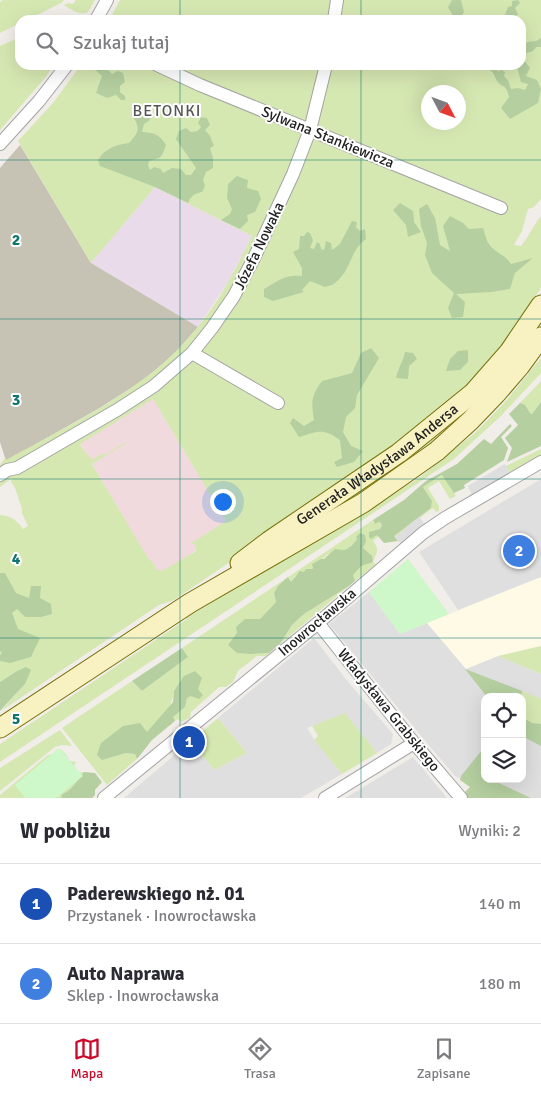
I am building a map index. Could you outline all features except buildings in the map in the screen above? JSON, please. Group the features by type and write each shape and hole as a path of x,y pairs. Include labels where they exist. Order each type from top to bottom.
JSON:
{"main road":[{"name":"Generała Władysława Andersa","path":"190,603 269,541 336,494 378,468 443,418 484,381 519,339 541,305"},
{"name":"Generała Władysława Andersa","path":"0,728 190,603 363,502 437,451 496,394 541,337"}],"street":[{"path":"99,15 107,0"},
{"path":"335,15 337,0"},
{"path":"0,144 63,70"},
{"name":"Sylwana Stankiewicza","path":"168,70 200,85 501,208"},
{"name":"Józefa Nowaka","path":"0,474 6,470 17,468 140,396 168,375 192,353 212,328 238,289 275,214 310,130 325,70"},
{"path":"192,353 278,403"},
{"name":"Inowrocławska","path":"104,798 423,533 541,462"},
{"name":"Władysława Grabskiego","path":"318,622 460,798"},
{"path":"325,798 414,743"}],"shaded area":[{"path":"20,145 91,263 198,327 176,352 147,378 98,409 6,461 0,442 0,168"},
{"path":"155,187 252,236 228,282 198,327 91,263"},
{"path":"153,399 230,527 158,576 80,443"},
{"path":"505,464 510,473 470,497 471,493 468,486"},
{"path":"541,479 541,577 458,610 419,552"},
{"path":"419,517 425,524 401,544 395,537"},
{"path":"541,577 541,646 498,656 466,669 427,623"},
{"path":"369,592 400,634 427,623 466,668 498,656 541,674 541,798 495,798 496,796 455,776 329,624"},
{"path":"314,638 349,683 393,734 391,744 377,753 345,714 307,728 342,774 301,798 124,798 191,741 214,770 247,753 218,718"},
{"path":"413,757 447,798 345,798 357,791"}],"green space":[{"path":"3,0 64,0 37,15 15,15 15,26 0,33 0,2"},
{"path":"75,0 95,0 88,12 82,13 76,12 64,5 72,4"},
{"path":"120,0 541,0 541,199 534,207 528,209 522,231 514,245 521,246 541,216 541,288 501,347 467,387 386,456 174,600 159,605 1,711 25,684 17,671 0,682 0,515 13,519 23,529 28,526 15,488 11,482 12,478 0,487 0,465 5,458 6,460 83,418 133,387 177,350 213,307 252,236 155,187 91,263 18,141 53,103 77,70 526,70 526,15 113,15","holes":["153,399 226,521 190,544 195,544 196,551 162,571 156,569 92,464 125,444 125,442 105,455 103,453 92,460 80,444"]},
{"path":"452,0 461,0 464,12 462,15 452,15 448,7"},
{"path":"518,0 520,3 515,8 518,14 505,15 508,7 512,6 512,1"},
{"path":"541,38 541,47 536,47 533,51 526,53 527,42 536,41"},
{"path":"15,39 15,70 51,70 0,130 0,46"},
{"path":"526,63 530,68 526,76 537,80 541,89 538,103 510,119 501,108 509,97 507,90 497,81 490,70 499,72 502,70 505,72 504,76 508,80 511,89 525,90 528,84 521,82 518,70 526,70"},
{"path":"95,70 108,70 112,74 118,71 123,73 125,82 120,86 120,92 125,96 125,100 121,100 116,95 107,98 96,93 102,76"},
{"path":"148,108 152,114 149,121 144,124 142,132 156,135 166,145 160,157 149,161 150,170 154,167 161,169 163,173 172,168 181,169 186,175 191,175 196,168 176,139 179,131 186,128 191,132 198,131 201,127 198,123 201,117 207,118 210,125 205,130 214,146 210,148 213,168 206,172 203,180 205,186 202,192 190,198 188,203 155,187 100,166 98,160 107,150 129,143 132,140 138,128 133,117 136,112"},
{"path":"237,176 248,180 247,188 258,191 261,199 255,212 247,215 248,221 240,229 221,220 230,214 232,209 227,198 228,184"},
{"path":"400,203 413,211 414,222 421,232 408,237 406,225 393,210"},
{"path":"427,204 435,218 440,245 450,251 443,226 450,216 463,223 469,229 483,228 489,244 511,264 533,258 515,273 510,289 456,294 465,302 463,317 452,318 448,308 454,293 432,273 425,255 427,243 421,226 419,209"},
{"path":"352,221 357,222 356,227 360,231 365,229 366,239 357,249 345,272 335,283 325,287 310,281 302,290 304,292 273,301 264,297 264,289 278,281 286,277 302,276 302,268 293,252 299,249 300,236 304,236 307,232 310,233 313,240 310,248 314,249 317,242 320,244 321,249 324,250 326,241 331,243 332,250 340,244"},
{"path":"541,322 541,327 536,334 481,402 396,474 308,524 426,444 463,416 489,390 525,346"},
{"path":"371,348 379,358 357,395 355,408 346,417 343,432 351,446 363,451 354,462 337,467 334,462 342,458 340,440 325,432 311,433 299,437 290,423 293,418 304,426 314,420 313,399 322,381 352,373 361,353"},
{"path":"468,350 468,362 460,370 446,371 450,359 458,351"},
{"path":"405,352 413,353 417,359 409,366 408,379 396,378 403,359"},
{"path":"541,358 541,373 501,416 454,459 0,762 0,744 187,619 186,617 419,478 476,432 505,402"},
{"path":"541,381 541,402 532,414 520,403"},
{"path":"541,402 541,446 507,462 512,448 505,438 518,425 509,414 520,403 525,405 532,414"},
{"path":"510,424 512,426 501,437 508,448 504,460 464,485 465,488 454,493 442,475 423,487 432,501 431,508 394,536 398,541 384,543 377,535 371,539 369,537 369,532 380,529 382,525 379,522 375,524 373,520 404,500 426,481 457,464 484,439 491,444"},
{"path":"541,449 541,455 510,473 506,466"},
{"path":"443,475 456,496 450,499 439,481 428,488 439,506 439,511 436,512 433,508 395,537 431,508 432,501 423,487"},
{"path":"373,520 373,523 381,522 382,525 376,531 379,536 373,541 377,549 373,562 376,564 355,581 353,575 361,563 364,544 357,539 356,543 347,549 327,555 312,569 295,576 291,583 289,577 274,593 276,602 260,619 245,619 251,654 269,653 266,656 257,656 238,671 233,682 226,687 219,687 191,712 190,718 181,722 178,719 175,721 172,717 185,707 187,698 191,695 203,695 174,691 171,703 157,724 136,740 102,760 126,753 135,754 137,759 107,785 62,728 132,681 142,691 188,657 182,648"},
{"path":"360,533 365,535 366,541 363,548 372,556 373,562 361,566 353,575 355,581 304,614 292,625 280,644 269,653 237,653 228,645 237,633 236,627 245,619 260,619 276,602 274,593 278,586 288,577 291,582 300,571 304,572 306,569 312,569 312,564 324,559 335,549 344,550 353,545"},
{"path":"408,559 449,614 400,634 369,592"},
{"path":"0,573 5,573 16,593 29,598 31,586 41,586 40,598 51,604 52,614 41,617 25,617 17,609 12,613 18,629 40,638 31,657 10,663 0,661 2,653 0,651"},
{"path":"349,586 280,644 292,625 304,614"},
{"path":"541,646 541,674 498,656"},
{"path":"182,648 188,657 142,691 132,681"},
{"path":"26,667 31,670 25,684 0,711 0,682"},
{"path":"465,669 522,691 522,693 484,693"},
{"path":"195,671 202,678 198,689 203,695 199,699 191,696 187,698 185,707 173,717 175,721 152,740 137,759 135,754 126,753 102,760 97,755 101,743 123,726 140,723 147,732 173,702 174,691 184,676"},
{"path":"522,691 541,699 541,724 532,723 526,719 526,693 522,693"},
{"path":"345,713 377,753 342,774 314,740 318,736 312,726"},
{"path":"218,718 247,753 214,770 191,741"},
{"path":"526,719 532,723 541,724 541,746 526,738"},
{"path":"60,730 72,746 62,745 55,747 0,791 0,768"},
{"path":"59,748 83,776 56,798 25,798 15,785"},
{"path":"57,749 62,750 69,761 77,762 75,763 74,770 76,775 84,772 72,788 62,794 61,798 0,798 0,795"},
{"path":"481,751 481,783 499,783 531,798 468,798 465,792 470,787 460,780 461,776"},
{"path":"84,772 95,773 102,782 95,790 95,795 92,798 61,798 62,794 72,788"}],"place":[{"name":"Auto Naprawa","path":"519,551"},
{"name":"Paderewskiego nż. 01","path":"189,742"}],"district":[{"name":"BETONKI","path":"167,111"}]}
